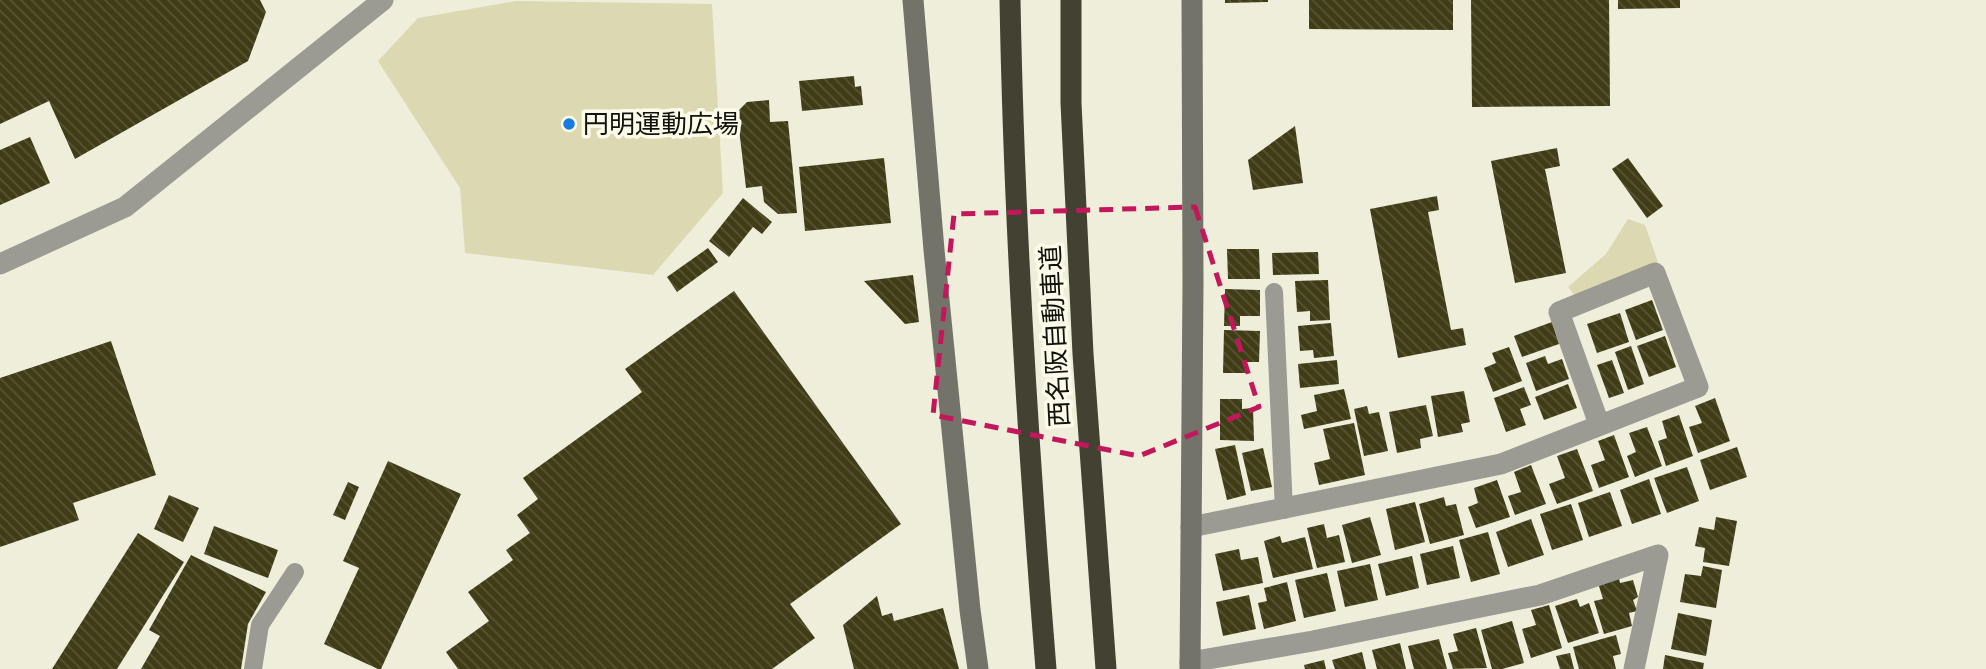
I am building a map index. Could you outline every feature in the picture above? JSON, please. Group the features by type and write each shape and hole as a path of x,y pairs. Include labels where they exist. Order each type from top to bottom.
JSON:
{"highway":[{"name":"西名阪自動車道","path":"1010,0 1016,181 1046,669"},
{"name":"西名阪自動車道","path":"1071,0 1071,103 1083,354 1106,669"}],"street":[{"path":"0,264 125,207 383,0"},
{"path":"913,0 935,264 978,669"},
{"path":"1192,0 1190,666 1540,594 1658,555 1633,669"},
{"path":"1191,527 1501,464 1698,387 1655,273 1559,312 1599,424"}],"lane":[{"path":"1274,292 1283,510"},
{"path":"253,669 260,625 295,572"}],"highlighted area":[{"path":"1195,207 1259,407 1139,456 933,415 954,214"}],"shaded area":[{"name":"円明運動広場","path":"516,1 712,4 723,193 653,275 465,253 460,188 378,61 418,18"},
{"path":"1628,219 1645,225 1658,262 1574,295 1568,287 1606,254"}],"building":[{"path":"0,0 260,0 266,12 248,61 75,159 49,101 0,124"},
{"path":"1225,0 1268,0 1268,2 1225,3"},
{"path":"1309,0 1453,0 1453,30 1309,29"},
{"path":"1471,0 1609,0 1610,106 1472,107"},
{"path":"1618,0 1680,0 1680,8 1618,9"},
{"path":"854,76 855,87 861,86 863,105 802,111 799,81"},
{"path":"769,100 770,122 788,121 797,213 778,214 764,202 762,186 746,188 737,112 747,102"},
{"path":"1295,126 1303,183 1253,190 1248,160"},
{"path":"30,137 50,183 0,205 0,150"},
{"path":"1557,148 1560,166 1545,169 1566,273 1515,283 1491,161"},
{"path":"884,158 891,223 805,231 799,167"},
{"path":"1628,158 1663,206 1647,218 1612,169"},
{"path":"1437,196 1439,210 1428,212 1451,330 1463,328 1466,345 1398,358 1370,209"},
{"path":"743,198 772,222 762,234 753,227 729,257 709,241"},
{"path":"708,248 718,262 677,292 667,277"},
{"path":"1227,249 1259,249 1260,279 1228,279"},
{"path":"1318,252 1319,274 1273,275 1272,253"},
{"path":"913,275 919,322 905,324 864,281"},
{"path":"1328,280 1330,320 1310,321 1310,311 1297,312 1295,281"},
{"path":"1225,289 1260,290 1260,316 1240,316 1240,326 1224,326"},
{"path":"734,291 901,524 790,604 815,638 772,669 458,669 446,652 489,621 468,592 513,560 506,550 530,533 517,515 538,499 523,478 642,392 625,369"},
{"path":"1652,300 1663,330 1636,340 1625,310"},
{"path":"1620,313 1629,342 1597,353 1587,324"},
{"path":"1552,322 1559,344 1522,357 1514,336"},
{"path":"1331,323 1334,356 1314,358 1313,350 1300,351 1298,326"},
{"path":"1224,330 1260,331 1259,362 1246,362 1246,373 1223,373"},
{"path":"1665,336 1676,367 1649,377 1637,346"},
{"path":"111,341 156,475 73,503 79,520 0,547 0,378"},
{"path":"1631,346 1644,384 1628,390 1615,352"},
{"path":"1509,347 1522,381 1493,392 1484,368 1496,363 1492,353"},
{"path":"1545,356 1548,364 1562,359 1569,379 1536,391 1526,363"},
{"path":"1337,360 1339,384 1300,388 1298,364"},
{"path":"1612,360 1624,393 1609,398 1597,365"},
{"path":"1568,384 1577,408 1544,420 1535,397"},
{"path":"1524,387 1531,405 1520,409 1526,425 1506,432 1494,398"},
{"path":"1344,389 1351,419 1304,429 1301,415 1317,411 1314,395"},
{"path":"1464,391 1470,422 1461,424 1463,432 1438,437 1431,396"},
{"path":"1715,398 1730,441 1698,453 1689,427 1702,423 1695,406"},
{"path":"1220,399 1242,399 1242,409 1253,408 1254,441 1220,440"},
{"path":"1426,405 1433,436 1420,439 1421,448 1397,453 1389,412"},
{"path":"1367,406 1369,414 1379,412 1388,451 1364,456 1354,409"},
{"path":"1679,415 1693,456 1666,466 1658,441 1667,438 1662,421"},
{"path":"1354,423 1365,475 1319,485 1314,463 1330,459 1323,429"},
{"path":"1647,427 1662,466 1635,477 1627,456 1636,452 1629,433"},
{"path":"1614,435 1629,477 1599,488 1591,465 1605,460 1598,441"},
{"path":"1235,445 1246,495 1227,500 1215,449"},
{"path":"1737,447 1747,477 1710,490 1700,460"},
{"path":"1263,448 1272,487 1251,491 1242,453"},
{"path":"1577,449 1593,491 1557,504 1549,484 1565,478 1557,456"},
{"path":"388,461 461,494 381,669 378,669 324,644 359,568 343,561"},
{"path":"1531,465 1546,504 1515,515 1508,496 1521,492 1514,472"},
{"path":"1687,467 1699,501 1667,513 1654,478"},
{"path":"1649,479 1661,514 1632,524 1620,490"},
{"path":"1497,480 1510,517 1476,528 1468,507 1478,503 1474,488"},
{"path":"348,482 359,487 345,520 333,515"},
{"path":"1610,492 1622,526 1589,537 1578,503"},
{"path":"169,495 199,508 183,542 154,529"},
{"path":"1444,497 1446,506 1456,504 1464,535 1430,544 1419,504"},
{"path":"1415,502 1425,542 1395,550 1386,509"},
{"path":"1571,504 1583,540 1552,550 1540,514"},
{"path":"1370,517 1381,555 1352,563 1342,525"},
{"path":"1716,517 1737,521 1729,566 1703,562 1705,548 1695,546 1699,527 1714,530"},
{"path":"1531,519 1544,555 1508,567 1496,532"},
{"path":"1324,524 1327,538 1339,535 1345,562 1317,568 1307,528"},
{"path":"214,526 278,550 268,578 204,554"},
{"path":"1488,532 1500,574 1471,582 1459,540"},
{"path":"138,533 184,562 117,669 52,669"},
{"path":"1280,536 1282,543 1305,537 1313,569 1273,578 1264,541"},
{"path":"1453,546 1460,578 1427,585 1420,554"},
{"path":"1239,549 1241,560 1258,557 1263,583 1223,591 1215,554"},
{"path":"191,555 266,592 248,624 241,669 141,669 160,636 149,630"},
{"path":"1412,556 1419,588 1386,596 1378,564"},
{"path":"1370,564 1378,600 1345,607 1337,571"},
{"path":"1703,566 1722,570 1716,608 1680,602 1685,574 1701,576"},
{"path":"1327,573 1336,611 1304,618 1295,580"},
{"path":"1619,578 1620,583 1633,580 1638,597 1633,600 1637,611 1629,613 1632,626 1604,634 1594,601 1603,599 1598,583"},
{"path":"1287,582 1296,621 1264,629 1258,603 1267,601 1264,588"},
{"path":"1249,595 1256,629 1223,636 1216,602"},
{"path":"877,596 882,616 892,613 894,621 943,608 959,669 854,669 843,625"},
{"path":"1577,599 1580,607 1589,603 1599,633 1568,643 1555,606"},
{"path":"1549,605 1562,648 1531,658 1522,629 1536,625 1531,610"},
{"path":"1678,613 1712,620 1706,656 1671,649"},
{"path":"1512,621 1524,663 1492,669 1481,630"},
{"path":"1476,628 1487,668 1453,669 1448,653 1458,651 1453,634"},
{"path":"1616,635 1621,654 1613,656 1616,669 1579,669 1573,647"},
{"path":"1439,639 1447,669 1414,669 1408,646"},
{"path":"1400,643 1406,669 1377,669 1372,650"},
{"path":"1362,652 1366,669 1335,669 1332,660"},
{"path":"1570,653 1574,669 1560,669 1556,656"},
{"path":"1665,655 1704,663 1703,669 1663,669"},
{"path":"1324,660 1326,669 1305,669 1304,665"}],"place":[{"name":"円明運動広場","path":"569,124"}]}
